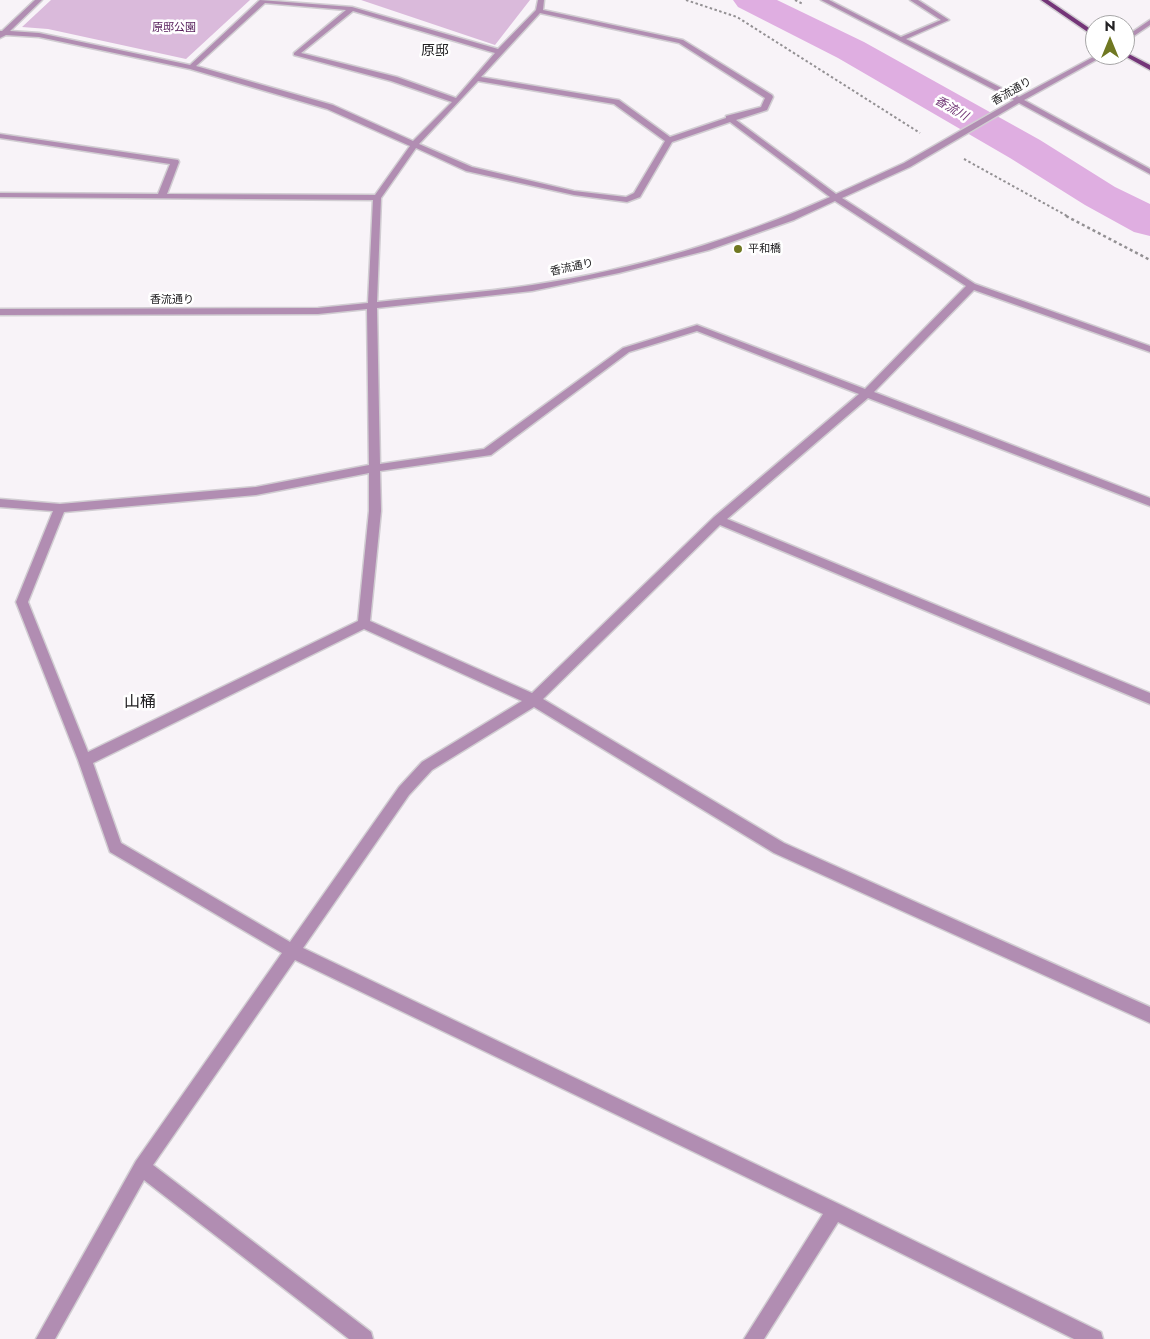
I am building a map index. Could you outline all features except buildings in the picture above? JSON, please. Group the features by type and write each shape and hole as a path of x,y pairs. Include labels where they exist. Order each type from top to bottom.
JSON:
{"main road":[{"path":"1044,0 1085,28"},
{"path":"1135,60 1150,68"}],"street":[{"path":"1,34 39,0"},
{"path":"824,0 1019,100 1150,172"},
{"path":"901,39 946,20 913,0"},
{"path":"192,67 263,1 352,9 499,52"},
{"path":"364,624 375,511 372,306 377,198 415,144 478,79 499,52 539,10 541,1"},
{"path":"352,9 296,54 394,79 457,101"},
{"path":"1,34 39,35 192,67 330,107 468,169 574,193 627,200 637,195 669,140 729,118 764,108 769,97 681,41 539,10"},
{"path":"1135,33 1150,22"},
{"name":"香流通り","path":"0,312 318,311 532,288 619,270 706,248 791,218 907,165 1085,64"},
{"path":"478,79 616,102 669,140"},
{"path":"729,118 836,198 972,286 1150,349"},
{"path":"0,136 176,162 162,195"},
{"path":"0,195 377,198"},
{"path":"45,1339 142,1167 404,791 427,766 534,700 718,520 866,394 972,286"},
{"path":"0,503 60,508 256,491 375,468 487,452 626,350 697,328 1150,502"},
{"path":"60,508 22,602 85,760 115,847 292,951 835,1212 1094,1339"},
{"path":"718,520 1150,699"},
{"path":"364,624 534,700 779,848 1150,1015"},
{"path":"85,760 364,624"},
{"path":"142,1167 364,1339"},
{"path":"753,1339 835,1212"}],"path":[{"path":"686,0 737,17 940,146 1026,195 1150,260"}],"green space":[{"name":"原邸公園","path":"51,0 250,0 186,59 48,29 22,27"},
{"path":"361,0 530,0 495,45"}],"waterway":[{"name":"香流川","path":"750,0 851,50 1025,149 1100,196 1150,222"}],"place":[{"name":"平和橋","path":"738,249"}],"district":[{"name":"原邸","path":"435,52"},
{"name":"山桶","path":"140,703"}]}
